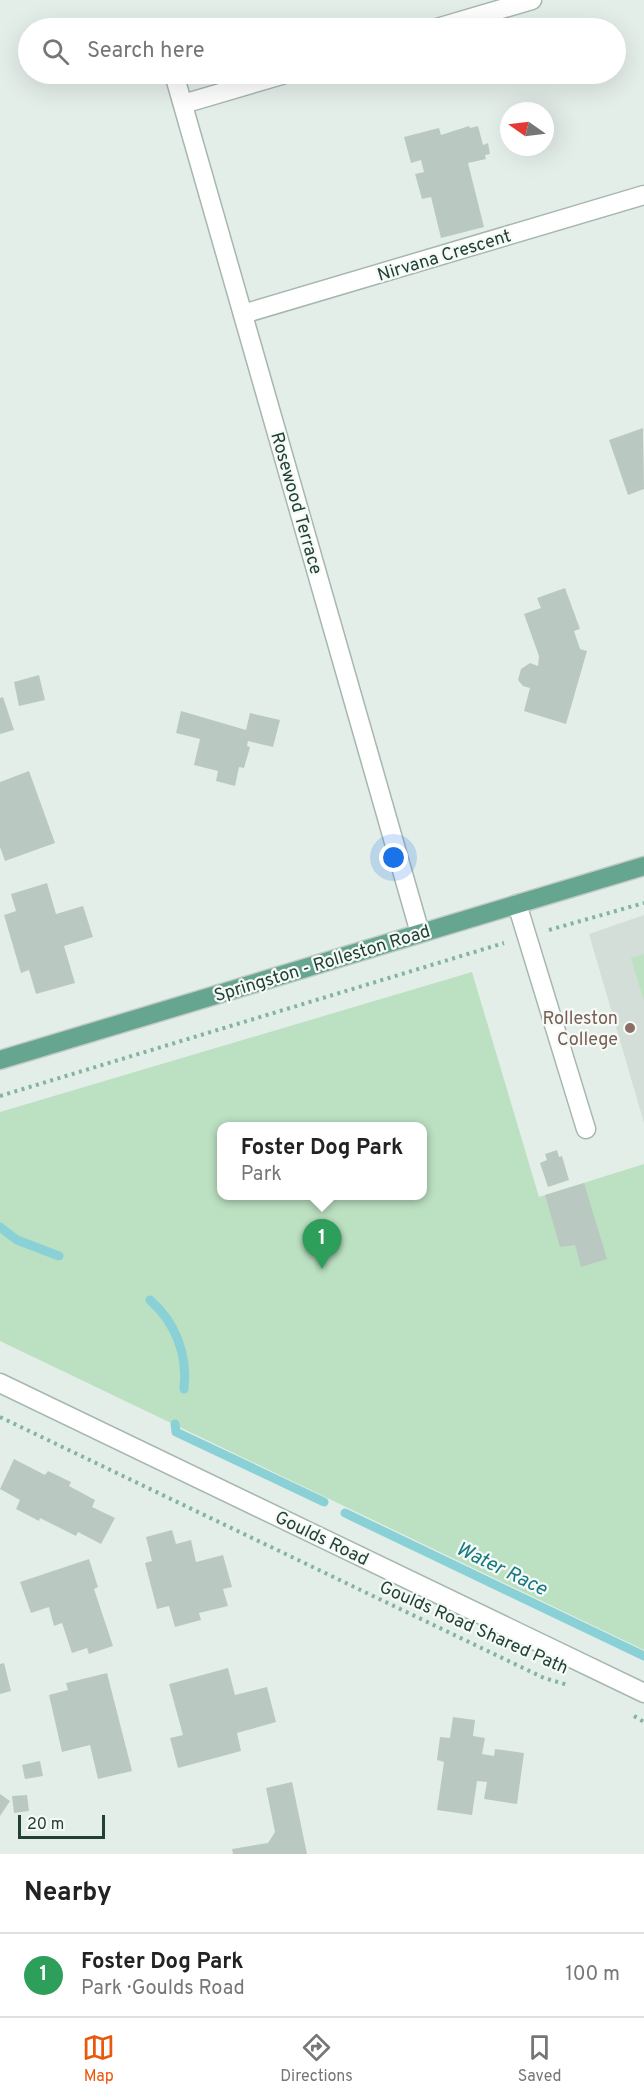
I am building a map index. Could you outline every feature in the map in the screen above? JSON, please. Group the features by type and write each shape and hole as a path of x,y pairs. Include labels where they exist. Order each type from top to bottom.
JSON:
{"main road":[{"name":"Springston - Rolleston Road","path":"0,1060 644,866"}],"street":[{"path":"470,18 532,0"},
{"name":"Rosewood Terrace","path":"177,84 420,933"},
{"path":"183,104 251,84"},
{"name":"Nirvana Crescent","path":"243,314 644,195"},
{"path":"517,904 586,1129"},
{"name":"Goulds Road","path":"0,1383 644,1693"}],"path":[{"path":"0,1096 377,984 525,936 644,903"},
{"name":"Goulds Road Shared Path","path":"0,1418 544,1678 571,1685"},
{"path":"629,1714 644,1722"}],"shaded area":[{"name":"Rolleston College","path":"644,915 644,1123 589,934"}],"green space":[{"path":"644,954 644,1001 631,958"},
{"path":"472,972 539,1197 644,1164 644,1650 0,1341 0,1112"}],"building":[{"path":"469,126 470,128 478,126 483,145 488,143 490,154 485,155 486,159 468,163 484,227 441,238 431,197 422,199 415,174 424,172 421,160 411,163 404,137 439,128 441,135"},
{"path":"643,428 644,489 628,495 609,440"},
{"path":"565,588 580,629 574,631 580,649 587,651 566,724 524,711 530,688 523,686 518,680 521,669 530,663 538,666 539,656 524,614 541,608 537,598"},
{"path":"39,675 45,700 19,706 14,682"},
{"path":"3,697 14,730 0,734 0,698"},
{"path":"181,711 246,730 250,713 280,720 273,747 248,741 247,746 250,747 244,768 239,767 235,786 216,781 218,771 194,765 200,739 176,733"},
{"path":"29,771 55,843 5,861 0,847 0,782"},
{"path":"47,883 56,914 83,906 93,937 64,946 75,983 36,994 29,970 21,973 4,915 16,911 11,894"},
{"path":"557,1150 559,1157 562,1156 569,1180 548,1187 540,1163 547,1160 545,1154"},
{"path":"584,1183 607,1259 581,1267 575,1245 560,1247 545,1195"},
{"path":"14,1459 45,1475 48,1471 71,1482 69,1486 95,1500 92,1507 115,1518 101,1544 78,1532 76,1536 40,1518 39,1521 16,1509 20,1500 0,1489"},
{"path":"172,1530 176,1544 191,1540 196,1562 223,1555 232,1587 223,1589 228,1606 199,1613 201,1620 175,1627 169,1606 157,1609 145,1563 152,1561 146,1537"},
{"path":"89,1559 98,1587 94,1589 113,1646 89,1654 87,1648 72,1653 62,1623 54,1626 49,1607 31,1613 20,1582"},
{"path":"4,1663 11,1691 0,1694 0,1664"},
{"path":"228,1668 235,1695 267,1687 276,1722 237,1733 241,1751 178,1768 170,1738 183,1735 169,1684"},
{"path":"107,1673 132,1771 98,1779 90,1745 62,1752 49,1695 68,1690 66,1683"},
{"path":"453,1717 475,1720 473,1736 485,1738 482,1754 494,1756 495,1749 524,1753 517,1804 484,1799 487,1782 477,1781 472,1815 437,1810 444,1762 437,1760 440,1737 450,1738"},
{"path":"40,1761 43,1776 25,1779 22,1765"},
{"path":"292,1782 307,1854 233,1854 232,1849 268,1843 275,1832 266,1788"},
{"path":"0,1794 10,1801 0,1816"},
{"path":"27,1795 29,1811 14,1813 12,1796"}],"waterway":[{"name":"Water Race","path":"0,1227 17,1240 59,1256"},
{"name":"Water Race","path":"150,1300 166,1318 178,1340 184,1363 184,1389"},
{"name":"Water Race","path":"175,1424 176,1432 324,1502"},
{"name":"Water Race","path":"345,1513 644,1656"}],"place":[{"name":"Rolleston College","path":"630,1028"},
{"name":"Foster Dog Park","path":"322,1269"}]}
